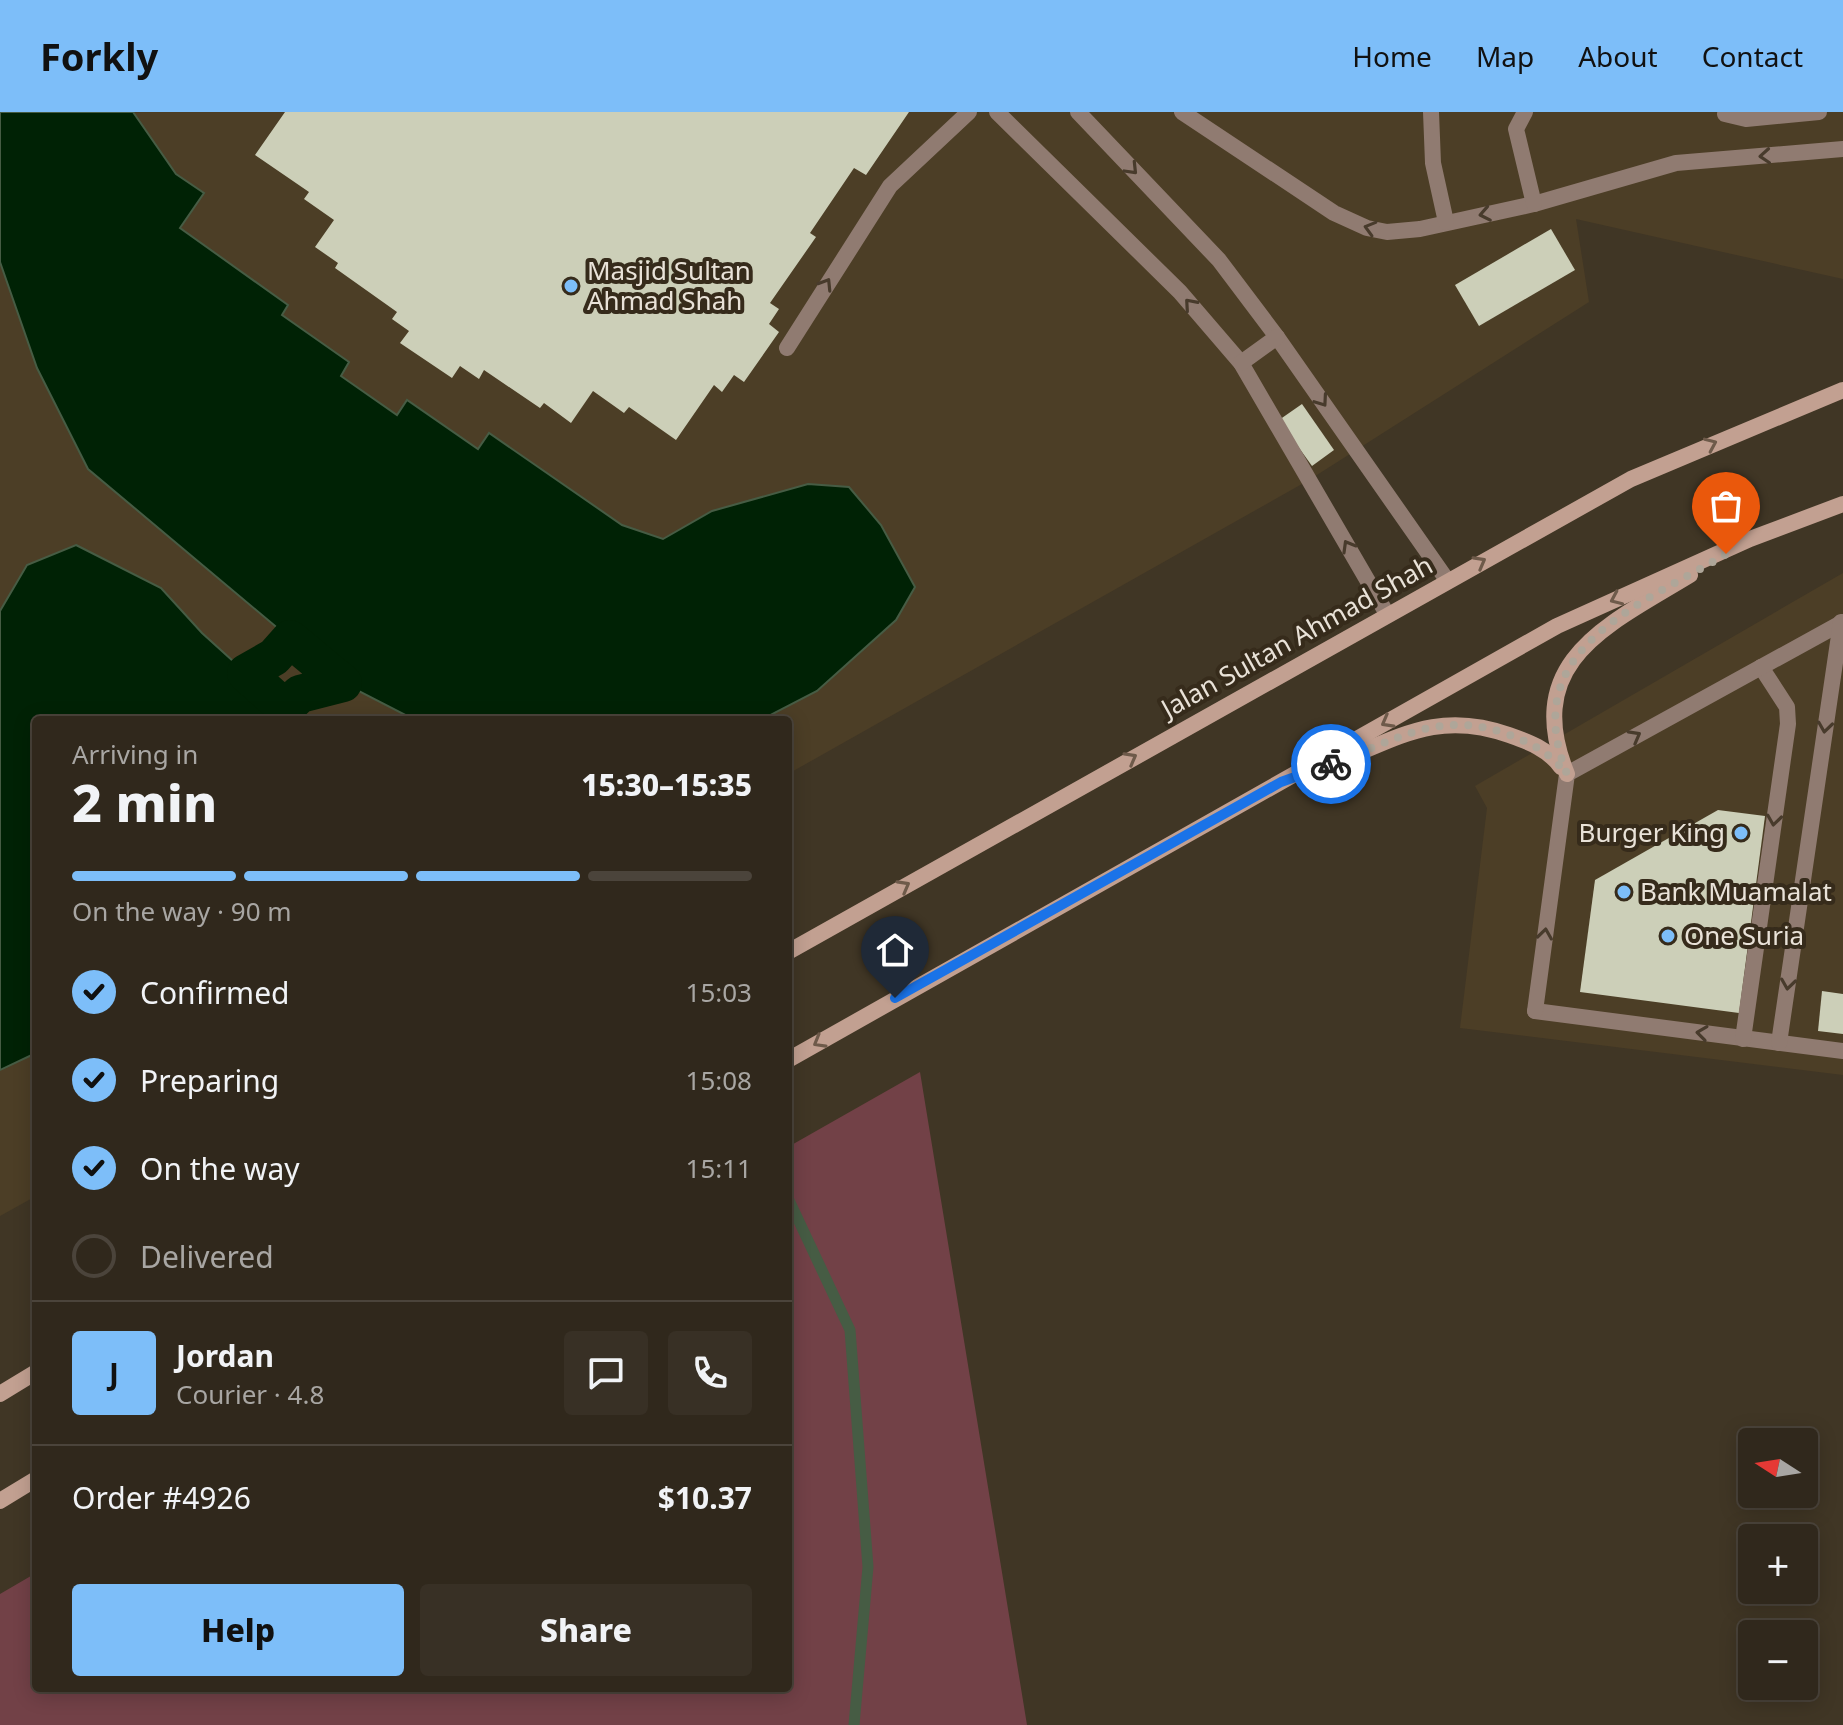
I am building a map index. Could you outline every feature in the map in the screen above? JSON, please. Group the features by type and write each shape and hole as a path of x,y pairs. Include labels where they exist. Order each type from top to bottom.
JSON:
{"main road":[{"name":"Jalan Sultan Ahmad Shah","path":"792,950 1631,479 1843,390"},
{"path":"792,1058 1557,626 1750,539 1843,504"},
{"path":"1567,774 1555,745 1553,726 1560,687 1573,659 1595,635 1750,539"},
{"path":"1281,782 1438,724 1482,726 1530,742 1555,759 1567,774"},
{"path":"0,1394 32,1374"},
{"path":"0,1501 32,1481"}],"street":[{"path":"787,348 890,186 969,112"},
{"path":"997,112 1180,292 1241,363 1387,614"},
{"path":"1078,112 1219,260 1277,337 1447,580"},
{"path":"1182,112 1321,205 1358,225 1387,232 1420,229 1534,204 1676,163 1843,149"},
{"path":"1431,112 1433,163 1446,222"},
{"path":"1525,112 1516,129 1534,204"},
{"path":"1725,114 1746,119 1819,112"},
{"path":"1241,363 1277,337"},
{"path":"1842,622 1567,774 1535,1011 1843,1051"},
{"path":"1779,1043 1842,622"},
{"path":"1743,1039 1788,724 1787,707 1761,667"}],"shaded area":[{"path":"0,112 1843,112 1843,279 1576,219 1589,302 1309,480 792,772 792,716 32,716 32,1198 0,1216"},
{"path":"0,112 133,112 176,174 204,193 180,228 288,305 282,315 349,362 341,376 397,415 407,400 478,449 489,433 622,525 663,539 712,511 808,484 849,487 881,525 915,587 896,620 817,691 769,716 407,716 343,683 88,469 37,368 0,262"},
{"path":"76,545 161,588 202,633 294,716 32,716 32,1055 0,1070 0,611 27,565"},
{"path":"1843,573 1843,1075 1460,1028 1487,808 1475,786"},
{"path":"920,1072 1027,1725 0,1725 0,1594 32,1575 32,1692 792,1692 792,1145"}],"building":[{"name":"Masjid Sultan Ahmad Shah","path":"285,112 909,112 866,175 854,168 810,233 816,237 770,303 779,309 769,324 779,332 744,382 734,375 722,392 714,385 676,440 629,407 624,413 593,391 571,423 544,403 540,408 484,370 479,379 460,366 452,378 400,343 409,331 392,319 397,312 335,268 338,263 315,247 334,220 304,199 309,192 255,155"},
{"path":"1551,229 1575,270 1479,326 1455,285"},
{"path":"1302,404 1334,450 1312,466 1279,420"},
{"name":"One Suria","path":"1718,810 1765,816 1739,1013 1580,992 1595,880"},
{"path":"1822,991 1843,994 1843,1034 1818,1031"}],"waterway":[{"path":"290,639 343,683 300,694 285,708 246,673 274,657 290,639"},
{"path":"792,1207 850,1330 868,1567 854,1725"}],"way so far":[{"path":"1331,764 1415,731 1438,724 1458,723 1482,726 1530,742 1555,759 1567,774 1555,745 1553,726 1560,687 1573,659 1595,635 1726,554"}],"place":[{"name":"Masjid Sultan Ahmad Shah","path":"571,286"},
{"name":"Burger King","path":"1741,833"},
{"name":"Bank Muamalat","path":"1624,892"},
{"name":"One Suria","path":"1668,936"}],"route":[{"path":"895,998 1281,782 1331,764"}]}
